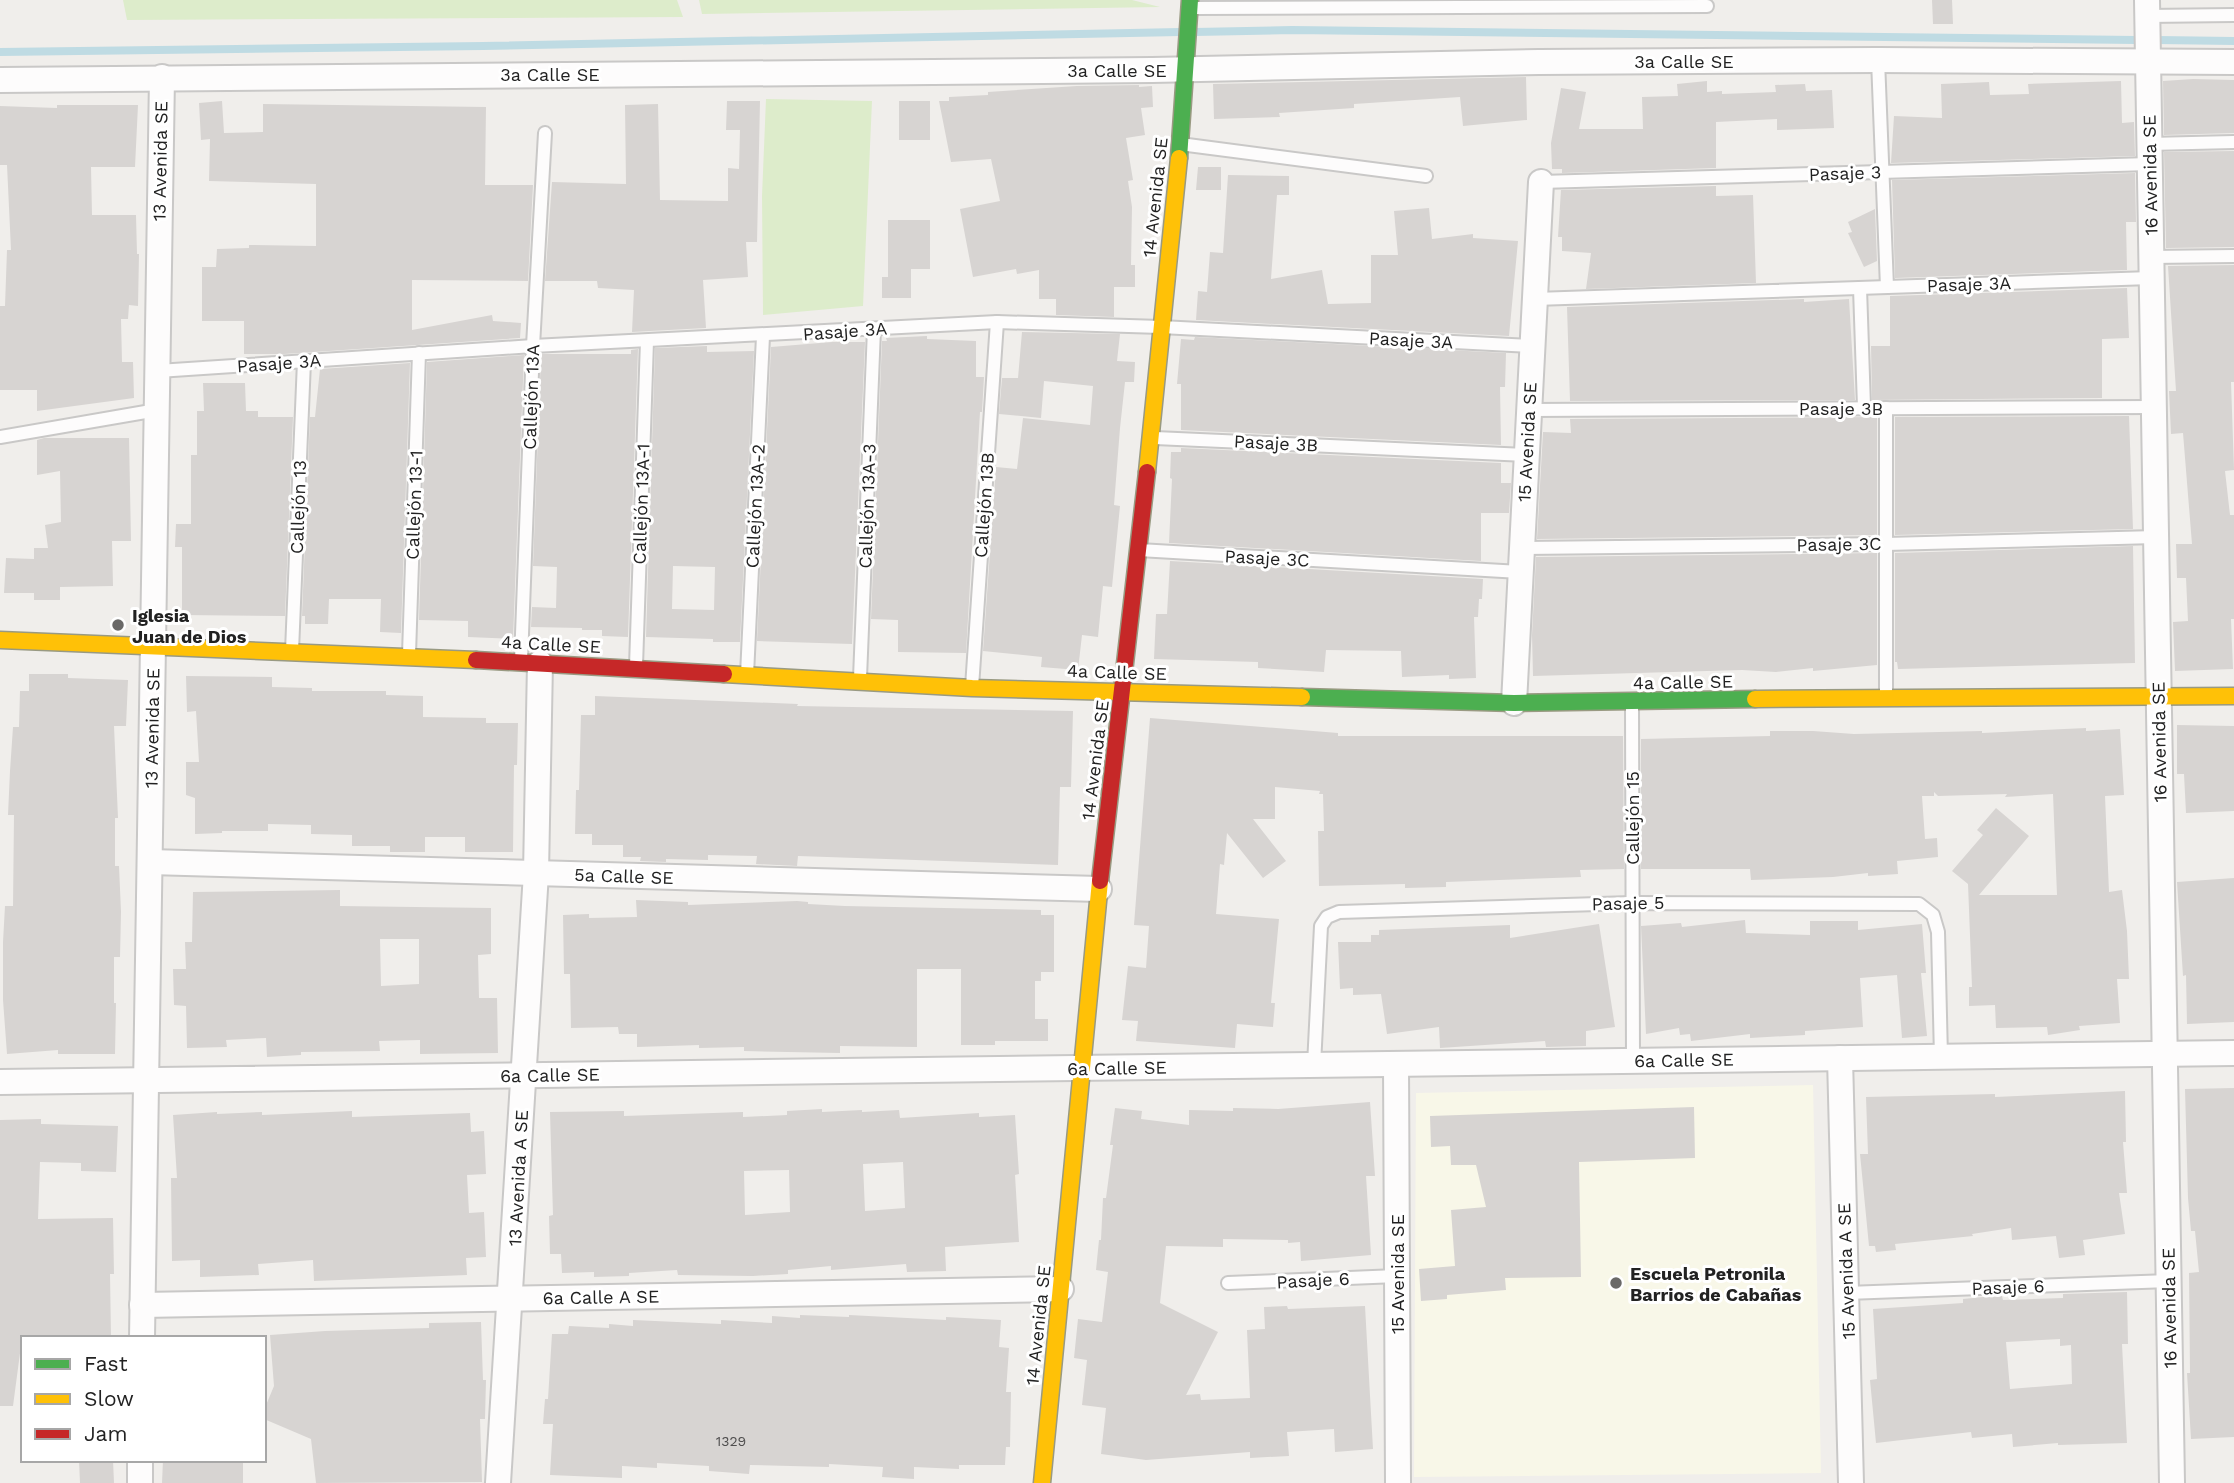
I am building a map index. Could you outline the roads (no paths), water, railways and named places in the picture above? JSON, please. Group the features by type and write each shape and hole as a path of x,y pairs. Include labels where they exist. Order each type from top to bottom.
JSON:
{"street":[{"name":"14 Avenida SE","path":"1042,1483 1099,889 1151,438 1180,144 1189,4"},
{"name":"16 Avenida SE","path":"2147,8 2172,1483"},
{"name":"3a Calle SE","path":"0,80 1184,69 1525,62 2234,62"},
{"name":"13 Avenida SE","path":"142,1336 162,77"},
{"name":"15 Avenida SE","path":"1514,703 1541,182"},
{"name":"4a Calle SE","path":"0,640 531,662 972,688 1514,703 1886,697 2234,696"},
{"name":"13 Avenida A SE","path":"498,1483 536,873 531,662"},
{"name":"5a Calle SE","path":"150,862 1099,889"},
{"name":"6a Calle SE","path":"0,1082 2234,1053"},
{"name":"15 Avenida A SE","path":"1840,1058 1851,1483"},
{"name":"15 Avenida SE","path":"1396,1064 1398,1483"},
{"name":"6a Calle A SE","path":"142,1305 1060,1289"},
{"path":"140,1462 140,1483"}],"lane":[{"path":"1189,4 1707,6"},
{"path":"2147,8 2234,15"},
{"path":"1878,60 1887,287"},
{"name":"Callejón 13A","path":"531,662 533,346 545,133"},
{"name":"Pasaje 3","path":"1541,182 1883,172 2149,154 2234,142"},
{"path":"1180,144 1426,176"},
{"name":"Pasaje 3A","path":"1535,299 1887,287 2151,268 2234,256"},
{"path":"1860,288 1864,407"},
{"name":"Pasaje 3A","path":"158,371 533,346 997,322 1161,327 1532,346"},
{"name":"Callejón 13B","path":"972,688 997,322"},
{"name":"Callejón 13A-3","path":"860,682 874,329"},
{"name":"Callejón 13A-2","path":"747,675 763,336"},
{"name":"Callejón 13A-1","path":"635,668 647,341"},
{"name":"Callejón 13-1","path":"409,657 419,353"},
{"name":"Callejón 13","path":"292,652 304,361"},
{"name":"Pasaje 3B","path":"1529,410 2154,407"},
{"path":"1885,408 1886,697"},
{"path":"0,438 157,410"},
{"name":"Pasaje 3B","path":"1151,438 1527,455"},
{"name":"Pasaje 3C","path":"1139,550 1521,560 1886,544 2156,537"},
{"name":"Callejón 15","path":"1632,702 1633,1061"},
{"name":"Pasaje 5","path":"1314,1065 1321,926 1327,917 1339,912 1632,903 1919,904 1933,915 1938,932 1941,1057"},
{"name":"Pasaje 6","path":"1228,1283 1397,1276"},
{"name":"Pasaje 6","path":"1847,1293 2169,1281"}],"waterway":[{"path":"1195,32 1292,30 2135,40"},
{"path":"0,52 483,46 1180,32"},
{"path":"2157,40 2234,41"}],"place":[{"name":"Iglesia Juan de Dios","path":"118,625"},
{"name":"Escuela Petronila Barrios de Cabañas","path":"1616,1283"}]}
